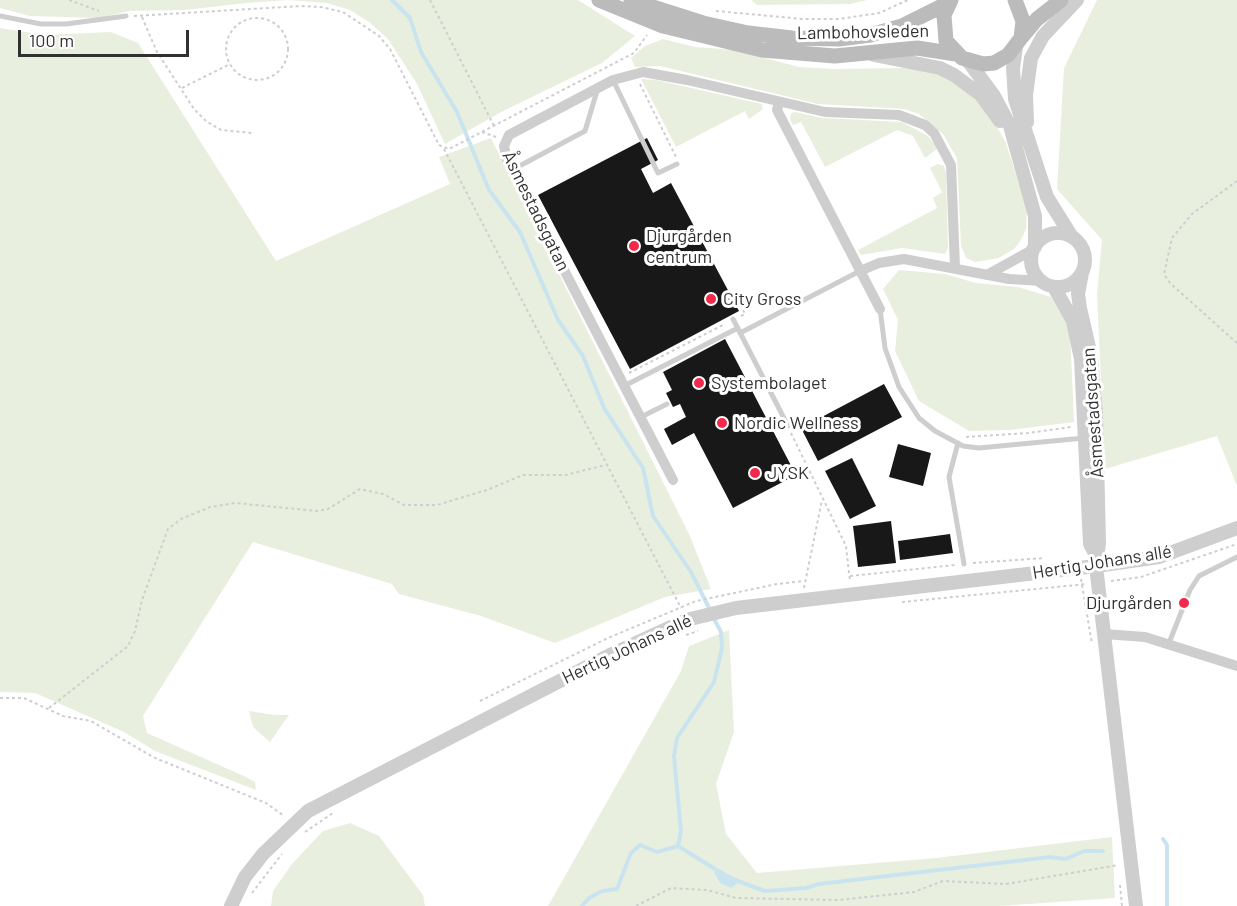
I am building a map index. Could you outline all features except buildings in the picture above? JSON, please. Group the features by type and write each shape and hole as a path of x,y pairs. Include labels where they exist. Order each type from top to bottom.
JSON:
{"main road":[{"name":"Lambohovsleden","path":"599,0 663,26 762,50 804,56 868,54 917,48 994,63 1008,56 1019,43"},
{"name":"Lambohovsleden","path":"631,0 703,23 748,33 792,38 839,39 870,35 902,26 950,1"},
{"path":"1015,0 1023,21 1019,43"},
{"path":"1019,43 1037,19 1061,0"},
{"path":"950,1 944,15 943,27 946,41 962,58"}],"street":[{"path":"1027,133 1026,95 1031,58 1042,36 1077,0"},
{"path":"860,271 879,263 904,259 1048,284 1070,284 1082,273 1085,262 1083,250 1047,197 1014,91 1013,69 1019,43"},
{"path":"868,54 940,68 967,83 990,107 1015,150"},
{"path":"962,58 1003,110 1035,216 1035,248 1032,265 1048,284"},
{"name":"Åsmestadsgatan","path":"673,480 512,170 505,152 504,139 597,88 634,73 666,75 825,112 899,115 925,125 934,133 951,165 955,268"},
{"path":"779,102 777,110 880,309"},
{"path":"987,275 1035,248 1051,235 1072,237"},
{"name":"Åsmestadsgatan","path":"1082,273 1078,294 1091,356 1090,433"},
{"name":"Åsmestadsgatan","path":"1048,284 1065,302 1078,340 1090,433 1099,543 1096,561 1098,582 1136,906"},
{"name":"Hertig Johans allé","path":"231,906 245,878 263,854 308,811 644,638 695,624 728,609 1096,561 1159,557 1237,528"},
{"path":"1104,634 1145,637 1237,666"}],"lane":[{"path":"0,16 41,24 66,24 126,16"},
{"path":"614,80 658,173 678,163"},
{"path":"512,170 585,131 597,88"},
{"path":"622,382 739,330 860,271"},
{"path":"880,309 885,348 904,395 919,418 958,443 979,448 999,448 1090,433"},
{"path":"733,319 788,426"},
{"path":"641,417 667,404"},
{"path":"958,443 949,477 964,564"},
{"path":"1169,644 1199,576 1237,557"}],"path":[{"path":"69,0 102,12"},
{"path":"430,0 494,126"},
{"path":"714,11 803,19 847,18 879,13 908,0"},
{"path":"126,16 142,17 301,6 321,7 343,12 379,36 390,49 439,145 444,148 680,607"},
{"path":"142,17 157,52 194,109 206,121 221,130 252,133"},
{"path":"262,19 279,28 285,36 287,55 278,72 269,78 261,80 243,77 230,64 226,45 235,28 243,22 262,19"},
{"path":"444,148 453,147 472,138 627,57 639,49 647,35"},
{"path":"627,57 678,163"},
{"path":"182,88 230,64"},
{"path":"482,132 504,139"},
{"path":"1237,181 1191,214 1172,238 1164,274 1170,283 1237,343"},
{"path":"622,382 745,314 736,296 744,292"},
{"path":"788,426 846,546 852,594"},
{"path":"964,437 1090,433"},
{"path":"50,708 128,646 168,529 181,519 210,507 235,503 317,511 328,508 360,489 373,490 404,505 436,505 487,490 523,475 566,475 605,465"},
{"path":"804,590 822,500"},
{"path":"480,701 608,638 696,601 777,584 804,581"},
{"path":"898,603 1098,582"},
{"path":"682,636 695,624"},
{"path":"0,698 24,698 50,708 63,716 91,721 155,758 266,803 304,833 338,810"},
{"path":"249,899 288,847"},
{"path":"636,906 639,902 671,888 706,890 736,898 839,900 914,892 943,881 1006,884 1118,865"}],"green space":[{"path":"0,0 288,0 185,10 129,11 99,18 30,16 0,8"},
{"path":"288,0 578,0 635,36 602,63 503,111 445,144 417,84 388,39 369,22 350,10 327,3"},
{"path":"751,0 867,0 850,4 757,5"},
{"path":"1097,0 1237,0 1237,486 1217,436 1105,469 1097,294 1102,240 1057,189 1064,68"},
{"path":"0,28 45,35 111,32 138,43 276,261 450,184 439,157 491,138 689,534 711,589 665,597 555,643 481,616 399,594 392,584 253,542 143,716 147,733 246,777 255,782 256,790 155,751 124,732 35,693 0,692"},
{"path":"663,39 695,47 735,50 799,67 905,68 938,74 953,81 978,99 990,114 1006,143 1027,209 1026,229 1021,240 1015,248 999,258 975,262 966,258 961,246 957,158 943,134 919,114 904,109 818,104 660,66 635,67 631,58 645,46"},
{"path":"641,79 656,80 762,104 763,109 749,119 745,111 676,147"},
{"path":"791,113 823,118 902,122 928,136 938,148 925,158 913,136 897,130 825,167 801,122 793,125 790,119"},
{"path":"938,164 944,166 946,173 948,248 945,254 902,248 861,255 858,250 937,208 933,198 942,192 930,168"},
{"path":"899,270 945,274 976,283 1018,287 1051,297 1070,329 1074,422 1010,430 969,431 919,401 895,351 898,320 883,289"},
{"path":"729,630 734,732 716,784 726,834 757,873 936,858 1112,837 1115,898 999,906 548,906 681,671 689,646"},
{"path":"249,711 289,715 270,742 253,727"},
{"path":"350,823 379,836 423,895 425,906 271,906 273,891 292,864 323,831"}],"water":[{"path":"717,868 741,881 731,888 720,883 714,872"}],"waterway":[{"path":"392,0 410,18 421,52 457,112 489,190 520,232 558,320 583,356 604,408 643,468 653,516 691,572 710,610"},
{"path":"582,906 589,898 602,891 617,889 631,853 640,845 657,852 678,846 681,832 674,756 677,738 714,682 722,648 721,632 713,617"},
{"path":"1163,839 1167,845 1167,906"},
{"path":"678,846 720,872"},
{"path":"735,880 765,891 806,888 819,884 1050,857 1066,859 1084,851 1103,851"}],"place":[{"name":"Djurgården centrum","path":"634,246"},
{"name":"City Gross","path":"711,299"},
{"name":"Systembolaget","path":"699,383"},
{"name":"Nordic Wellness","path":"722,423"},
{"name":"JYSK","path":"755,473"},
{"name":"Djurgården","path":"1184,603"}]}
